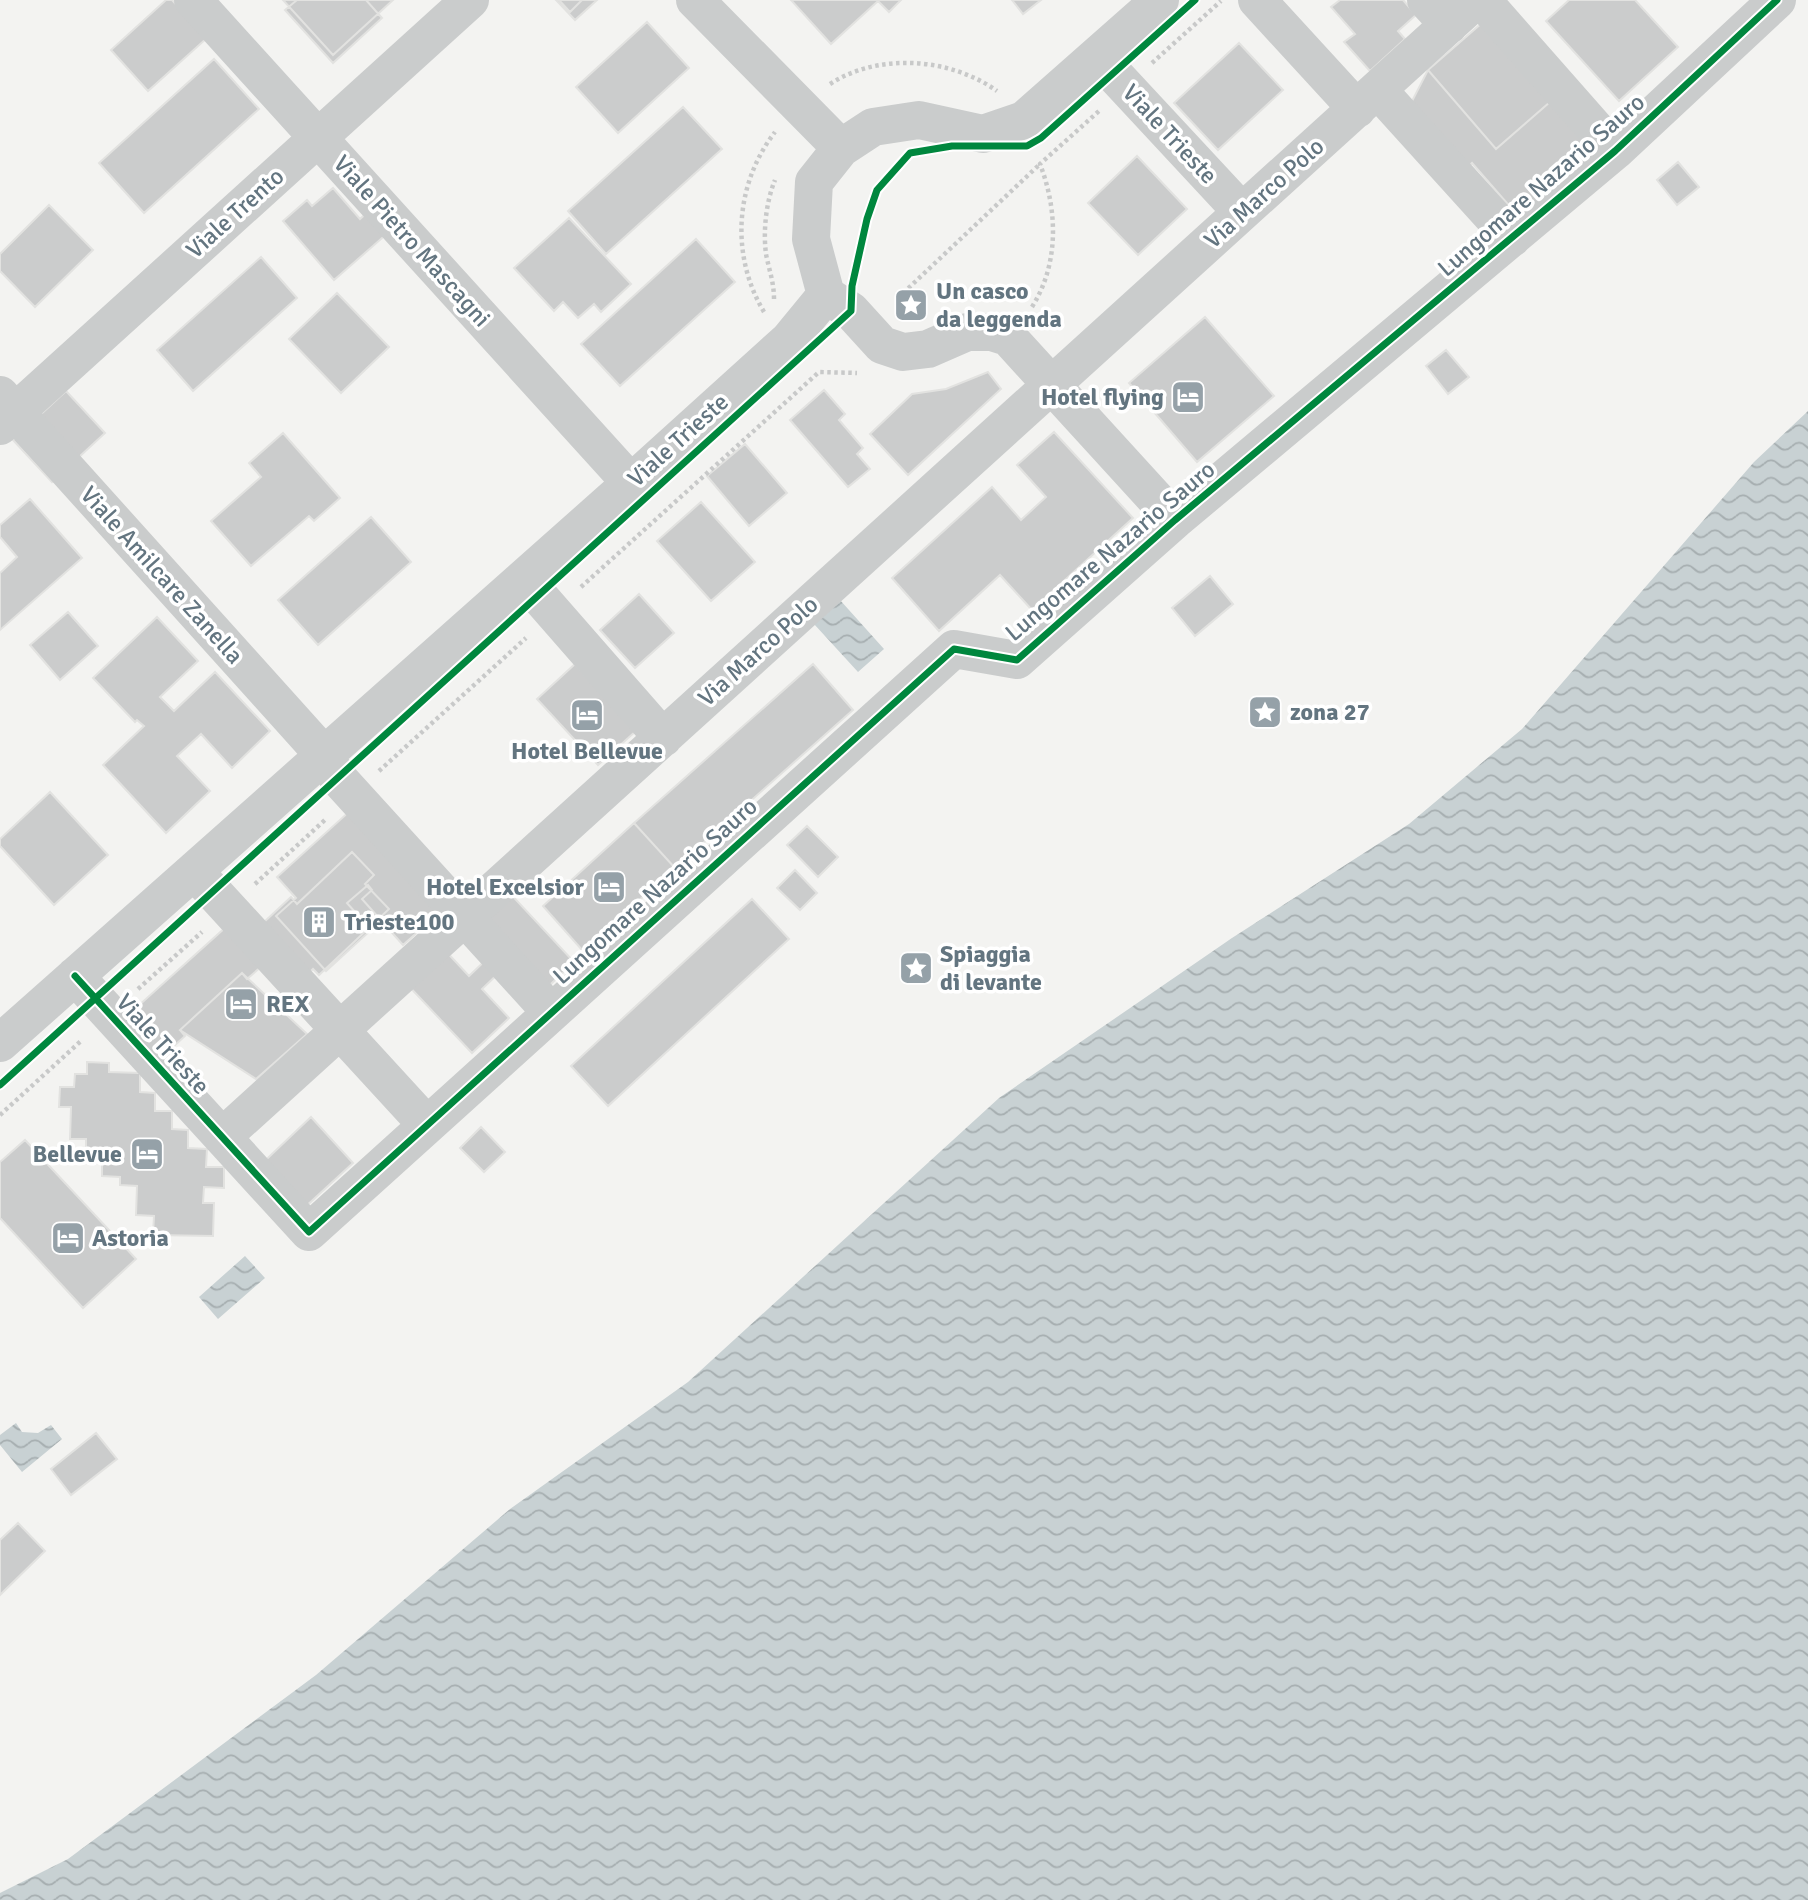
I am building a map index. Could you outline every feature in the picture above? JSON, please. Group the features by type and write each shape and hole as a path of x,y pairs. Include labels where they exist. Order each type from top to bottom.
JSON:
{"street":[{"name":"Viale Pietro Mascagni","path":"193,0 631,483"},
{"name":"Viale Trento","path":"5,411 318,138 470,0"},
{"path":"695,0 841,148"},
{"path":"1160,0 1097,56 1013,107 983,134 919,120 873,127 841,148 814,182 811,239 826,295 851,311 882,345 903,352 928,349 967,332 992,332 1018,324 1051,385 1175,520"},
{"path":"1257,0 1367,99"},
{"name":"Via Marco Polo","path":"222,1137 1367,99 1437,13 1479,0"},
{"name":"Lungomare Nazario Sauro","path":"1479,0 1615,150"},
{"name":"Lungomare Nazario Sauro","path":"222,1137 309,1232 954,649 1017,660 1175,520 1615,150 1777,0"},
{"name":"Viale Trieste","path":"1097,56 1242,212"},
{"name":"Lungomare Nazario Sauro","path":"1367,99 1511,238"},
{"name":"Viale Trieste","path":"0,1043 524,579 789,340 826,295"},
{"name":"Viale Amilcare Zanella","path":"5,411 324,755 353,794 465,917"},
{"path":"524,579 663,738"},
{"path":"194,871 426,1125"},
{"path":"465,917 551,1011"},
{"name":"Viale Trieste","path":"75,976 222,1137"}],"path":[{"path":"824,89 842,76 874,67 913,63 958,71 978,78 1013,107"},
{"path":"764,312 751,290 742,257 741,220 752,171 760,151 778,127"},
{"path":"882,345 894,319 899,297 1053,152"},
{"path":"1018,324 1050,267 1054,228 1050,190 1040,164"},
{"path":"0,1115 819,372"}],"water":[{"path":"1808,411 1808,1900 0,1900 0,1893 68,1859 316,1675 510,1509 688,1382 999,1098 1232,938 1409,824 1522,729 1754,462"},
{"path":"840,600 884,649 858,672 814,624"},
{"path":"245,1256 265,1278 218,1319 199,1297"},
{"path":"16,1423 22,1432 38,1433 51,1425 62,1439 22,1472 0,1445 0,1435"}],"building":[{"path":"166,0 172,0 207,38 148,91 111,50"},
{"path":"283,0 393,0 333,55"},
{"path":"297,0 366,0 382,18 333,63 285,10"},
{"path":"556,0 597,0 575,20"},
{"path":"559,0 582,0 570,12"},
{"path":"791,0 901,0 889,12 878,1 831,44"},
{"path":"1012,0 1041,0 1023,14"},
{"path":"1340,0 1403,0 1416,15 1398,31 1405,39 1370,71 1344,42 1355,34 1331,7"},
{"path":"1569,0 1635,0 1678,47 1619,101 1546,21"},
{"path":"1490,16 1558,95 1496,149 1428,70"},
{"path":"647,22 689,68 618,133 576,87"},
{"path":"1239,43 1283,90 1218,150 1174,103"},
{"path":"214,59 259,109 144,213 99,163"},
{"path":"1428,70 1496,149 1558,95 1592,154 1519,217 1472,163 1465,169 1410,105"},
{"path":"683,107 722,149 606,254 568,211"},
{"path":"1137,156 1187,209 1138,255 1088,203"},
{"path":"1678,162 1699,187 1677,205 1657,180"},
{"path":"333,188 360,219 370,210 389,232 334,280 283,221 307,200 312,206"},
{"path":"49,205 93,250 35,307 0,271 0,254"},
{"path":"569,218 631,284 601,312 594,304 578,318 563,302 554,311 514,268"},
{"path":"696,239 735,282 620,386 581,344"},
{"path":"261,257 297,298 193,391 157,350"},
{"path":"337,293 389,347 341,393 289,339"},
{"path":"1205,317 1274,396 1197,462 1129,383"},
{"path":"1446,350 1469,377 1448,394 1426,366"},
{"path":"988,372 1001,389 908,475 870,434 912,394 946,389"},
{"path":"824,390 845,414 839,420 863,448 857,454 870,469 848,487 790,420"},
{"path":"66,391 105,433 52,482 13,440"},
{"path":"1054,432 1133,518 1032,610 1000,575 939,631 892,578 992,487 1021,520 1046,497 1017,465"},
{"path":"283,433 340,498 314,521 309,516 251,566 211,521 261,477 249,463"},
{"path":"745,444 787,493 749,526 707,476"},
{"path":"30,499 82,558 0,630 0,573 17,557 0,537 0,525"},
{"path":"701,502 755,562 711,601 657,541"},
{"path":"371,517 411,562 318,645 278,600"},
{"path":"1210,576 1233,604 1195,636 1172,608"},
{"path":"639,594 674,633 635,668 600,630"},
{"path":"68,612 98,646 60,680 30,645"},
{"path":"157,617 198,661 160,697 174,711 215,672 270,731 232,768 201,734 177,756 210,791 166,833 103,765 144,726 137,720 135,722 93,678"},
{"name":"Hotel Bellevue","path":"575,664 636,731 598,765 537,699"},
{"path":"813,664 853,710 675,868 634,823"},
{"path":"50,792 108,855 54,905 0,846 0,839"},
{"path":"352,809 449,904 403,945 362,899 372,890 368,885 347,903 371,930 326,971 276,916 296,898 277,877"},
{"name":"Hotel Excelsior","path":"634,823 675,868 583,951 543,906"},
{"path":"807,826 838,857 818,877 787,845"},
{"name":"Trieste100","path":"352,852 374,875 365,884 389,909 319,975 313,969 296,985 249,936 291,897 297,904"},
{"path":"795,870 817,893 800,910 777,888"},
{"path":"504,887 574,962 532,1002 502,970 482,989 509,1018 472,1053 404,981 441,946 469,976 491,955 464,926"},
{"path":"752,899 789,939 608,1106 571,1066"},
{"path":"226,927 262,966 247,979 242,973 180,1030 185,1036 163,1056 127,1016"},
{"name":"REX","path":"242,973 307,1034 256,1079 180,1030"},
{"name":"Bellevue","path":"87,1062 109,1063 109,1072 140,1073 140,1092 155,1093 155,1111 172,1111 172,1129 188,1130 188,1148 207,1149 206,1167 224,1167 224,1188 204,1187 203,1203 214,1203 213,1236 153,1235 154,1216 136,1215 137,1186 120,1185 120,1177 102,1176 102,1160 86,1159 86,1139 70,1139 71,1107 59,1107 60,1087 74,1087 75,1074 87,1074"},
{"path":"311,1117 353,1163 291,1220 250,1175"},
{"path":"481,1127 505,1152 484,1172 460,1148"},
{"name":"Astoria","path":"25,1140 136,1259 83,1308 0,1218 0,1162"},
{"path":"96,1433 117,1459 71,1495 51,1469"},
{"path":"18,1523 45,1551 0,1595 0,1540"}],"cycle path":[{"path":"0,1085 851,311 852,286 867,219 877,190 910,153 952,146 1027,146 1041,138 1195,0"},
{"path":"75,976 309,1232 954,649 1017,660 1175,520 1615,151 1777,0"}],"place":[{"name":"Un casco da leggenda","path":"911,305"},
{"name":"Hotel flying","path":"1188,397"},
{"name":"zona 27","path":"1265,712"},
{"name":"Hotel Bellevue","path":"587,715"},
{"name":"Hotel Excelsior","path":"609,887"},
{"name":"Trieste100","path":"319,922"},
{"name":"Spiaggia di levante","path":"916,968"},
{"name":"REX","path":"241,1004"},
{"name":"Bellevue","path":"147,1154"},
{"name":"Astoria","path":"68,1238"}]}
